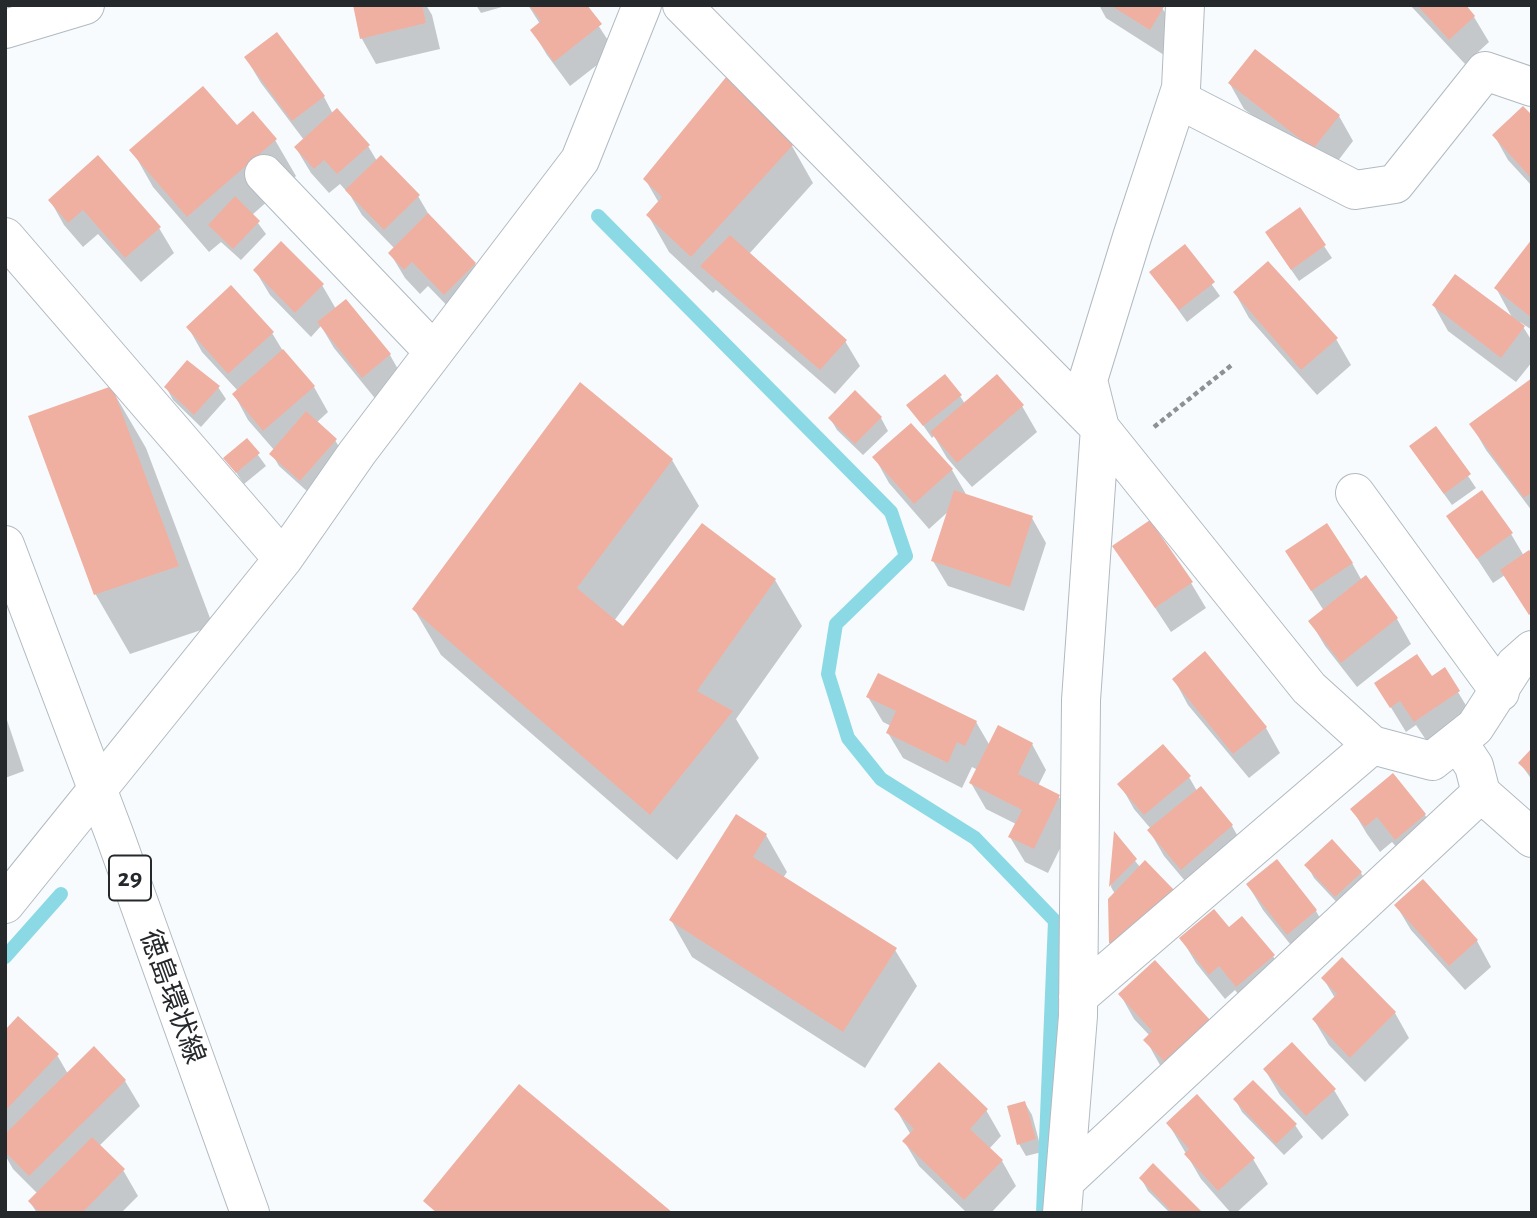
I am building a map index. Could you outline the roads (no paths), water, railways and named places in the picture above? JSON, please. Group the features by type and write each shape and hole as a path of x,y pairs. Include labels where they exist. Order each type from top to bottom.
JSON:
{"street":[{"path":"5,29 85,5"},
{"path":"5,904 283,559 357,453 580,160 642,5"},
{"path":"682,5 1110,441 1309,688 1372,745 1432,761 1475,727 1515,665 1532,650"},
{"path":"1063,1197 1079,997 1081,699 1110,441 1088,380 1181,88 1185,5"},
{"path":"1178,99 1355,190 1395,184 1485,71 1532,87"},
{"path":"264,174 434,352"},
{"path":"5,237 283,559"},
{"path":"1356,493 1500,692"},
{"name":"徳島環状線","path":"5,545 250,1213"},
{"path":"1458,742 1474,766 1481,793 1532,838"},
{"path":"1079,997 1372,745"},
{"path":"1063,1197 1481,793"}],"waterway":[{"path":"598,216 891,512 906,556 836,624 828,674 848,738 881,779 975,838 1055,921 1043,1213"},
{"path":"5,957 61,894"}]}
